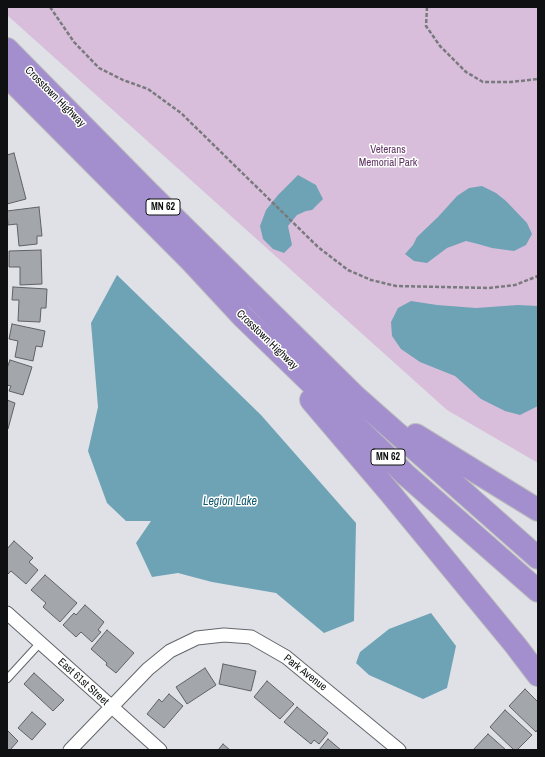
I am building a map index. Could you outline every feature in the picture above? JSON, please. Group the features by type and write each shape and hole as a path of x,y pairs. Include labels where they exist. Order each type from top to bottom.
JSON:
{"highway":[{"name":"Crosstown Highway","path":"7,49 148,192 356,397 538,558"},
{"name":"Crosstown Highway","path":"7,76 192,262 243,317 406,475 538,591"},
{"path":"243,317 306,395 391,494 516,646 538,675"},
{"path":"356,397 538,510"}],"street":[{"name":"East 61st Street","path":"7,613 160,750"},
{"name":"Park Avenue","path":"70,750 148,669 170,651 197,638 224,635 251,637 286,657 399,750"}],"lane":[{"path":"7,679 40,642"}],"path":[{"path":"50,7 74,42 99,68 123,80 148,89 181,113 318,247 348,270 371,280 396,286 489,288 515,285 538,276"},
{"path":"427,7 426,26 440,46 466,72 483,82 511,82 538,79"}],"green space":[{"name":"Veterans Memorial Park","path":"7,7 538,7 538,463 447,410 7,15"}],"water":[{"path":"298,175 316,185 323,199 312,210 297,215 288,226 292,245 284,253 273,249 263,239 260,226 266,210 278,195"},
{"path":"482,186 496,193 506,201 527,223 532,234 526,245 514,251 492,248 466,241 447,248 427,263 414,261 405,254 413,245 417,237 457,196 469,188"},
{"name":"Legion Lake","path":"117,275 261,415 356,523 354,621 324,633 276,593 212,582 178,573 152,577 136,543 151,521 126,521 107,503 88,451 98,407 91,323"},
{"path":"411,301 476,308 518,305 538,306 538,406 520,415 505,411 481,399 455,376 420,362 401,349 392,336 391,322 398,308"},
{"path":"431,613 456,646 447,688 423,699 369,675 356,663 360,652 389,629"}],"building":[{"path":"14,153 26,199 7,204 7,155"},
{"path":"39,207 42,236 37,236 37,244 19,246 17,224 8,225 7,211"},
{"path":"41,250 42,284 20,285 20,267 9,267 9,251"},
{"path":"13,287 47,289 46,308 41,308 40,322 18,321 19,300 12,300"},
{"path":"12,324 45,331 42,347 36,346 33,361 15,357 18,341 9,339"},
{"path":"10,360 32,367 23,395 9,391 11,386 7,385 7,368"},
{"path":"7,400 15,403 8,429 7,429"},
{"path":"14,541 33,558 29,562 38,570 26,584 11,571 7,575 7,549"},
{"path":"45,575 77,603 60,622 43,607 46,603 31,590"},
{"path":"85,605 104,622 98,630 101,632 92,642 81,632 76,637 63,625 74,613 76,615"},
{"path":"107,630 134,653 116,673 91,649"},
{"path":"223,664 256,671 251,691 219,684"},
{"path":"205,668 216,685 187,704 176,687"},
{"path":"34,673 64,700 53,711 24,684"},
{"path":"267,681 294,704 280,719 254,697"},
{"path":"525,689 538,702 538,729 536,732 509,706"},
{"path":"169,694 183,706 164,728 147,714 159,699 162,702"},
{"path":"297,707 328,733 319,744 314,740 311,744 284,722"},
{"path":"505,710 532,735 517,750 514,750 490,727"},
{"path":"32,712 46,724 32,740 18,728"},
{"path":"7,730 18,741 10,750 7,750"},
{"path":"488,734 506,750 473,750"},
{"path":"328,739 341,750 319,750"},
{"path":"223,744 230,750 218,750"}]}
